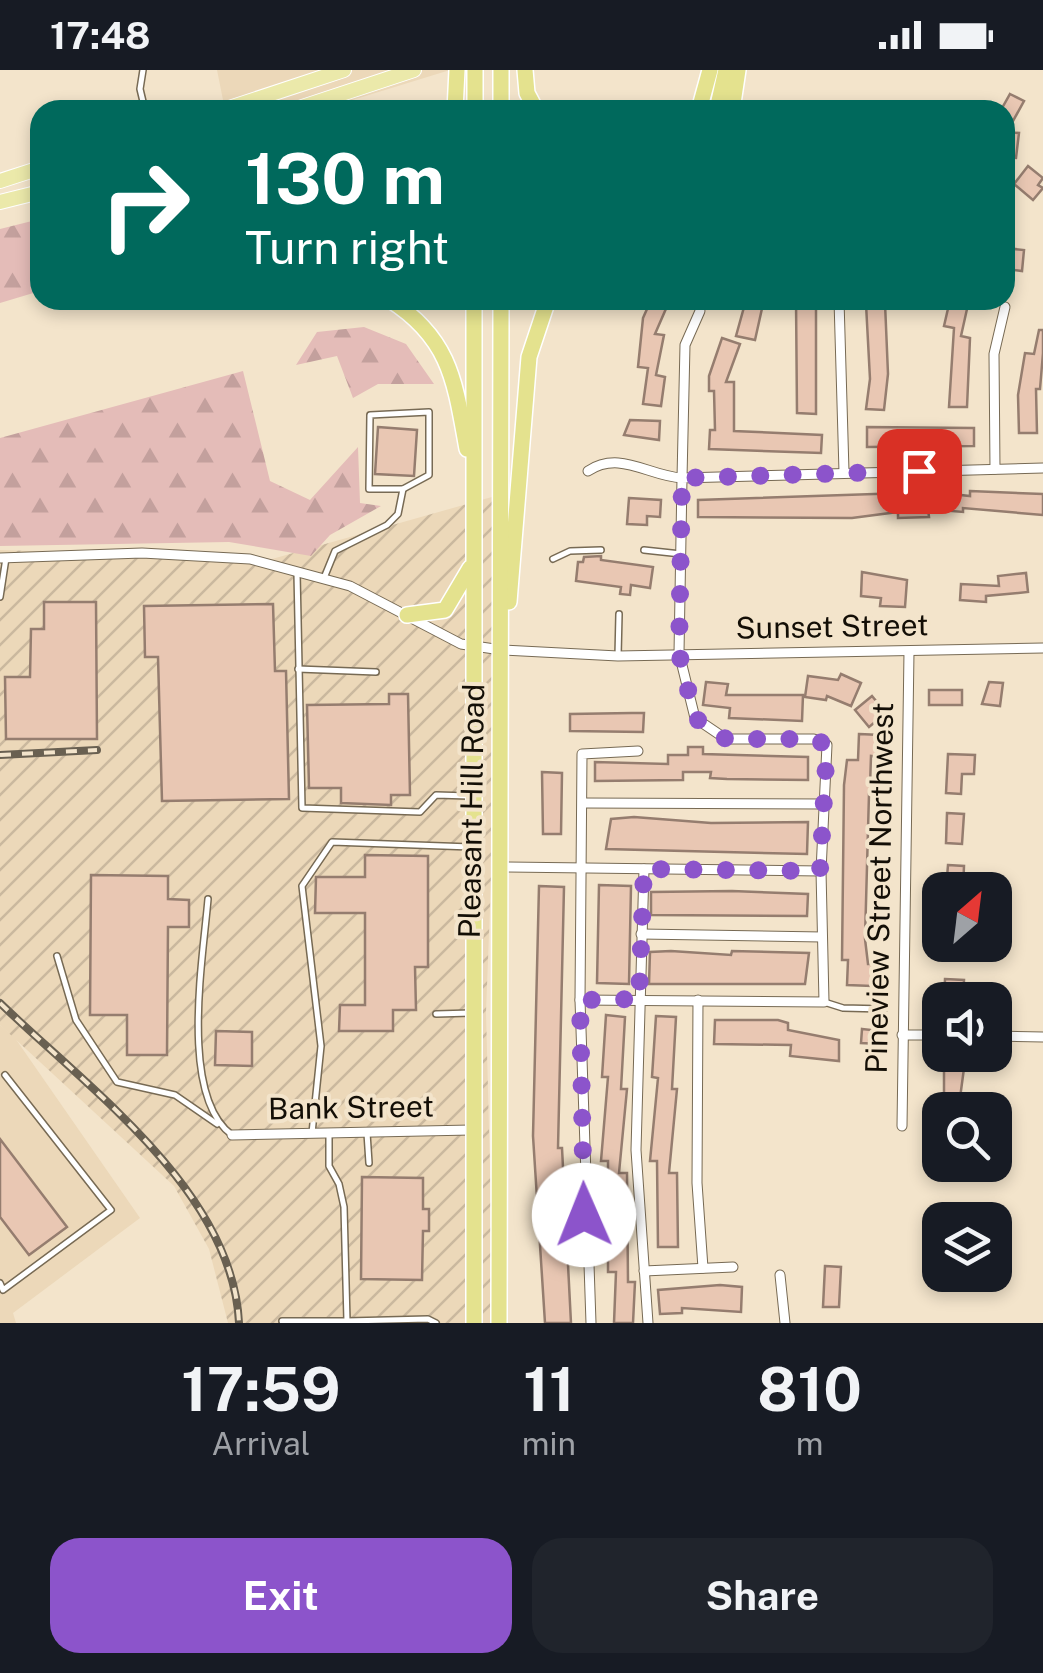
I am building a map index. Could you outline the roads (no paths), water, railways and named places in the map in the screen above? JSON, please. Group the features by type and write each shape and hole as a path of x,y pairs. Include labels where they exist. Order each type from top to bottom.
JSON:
{"highway":[{"path":"455,100 457,70"},
{"path":"475,70 475,100"},
{"path":"501,100 502,70"},
{"path":"525,70 531,100"},
{"path":"702,100 710,70"},
{"path":"719,100 726,70"},
{"path":"734,100 738,70"},
{"path":"402,310 433,336 449,364 474,486"},
{"name":"Pleasant Hill Road","path":"474,310 474,1323"},
{"name":"Pleasant Hill Road","path":"498,1323 501,310"},
{"path":"501,650 507,629 529,357 545,310"},
{"path":"407,615 445,610 467,578 474,555"}],"main road":[{"path":"253,100 344,70"},
{"path":"323,100 414,70"},
{"path":"0,181 30,171"},
{"path":"0,202 30,194"}],"street":[{"path":"580,1000 824,1002 820,871 827,745 814,739 726,739 705,728 688,701 679,653 684,344 700,310"},
{"path":"839,310 844,472"},
{"path":"995,469 994,354 1005,310"},
{"path":"588,470 616,460 682,478 1043,468"},
{"name":"Sunset Street","path":"3,558 142,553 250,558 324,578 462,644 501,650 618,656 1043,648"},
{"name":"Pineview Street Northwest","path":"902,1126 909,652"},
{"path":"591,1323 580,1000 582,754 638,750"},
{"path":"583,804 824,804"},
{"path":"497,867 820,871"},
{"path":"644,869 636,1150 648,1323"},
{"path":"641,934 822,937"},
{"path":"698,1000 697,1183 703,1268"},
{"path":"902,1034 922,1035"},
{"path":"1012,1036 1043,1037"},
{"name":"Bank Street","path":"232,1135 471,1130"},
{"path":"644,1272 733,1267"},
{"path":"780,1274 785,1323"}],"lane":[{"path":"142,100 143,70"},
{"path":"429,412 429,475 402,489 369,489 370,414 429,412"},
{"path":"324,578 335,551 387,525 398,514 402,489"},
{"path":"553,559 570,551 601,550"},
{"path":"644,550 681,554"},
{"path":"0,597 3,558"},
{"path":"297,570 302,808 420,812 436,795 472,796"},
{"path":"618,656 619,614"},
{"path":"298,668 376,672"},
{"path":"312,1135 321,1046 302,886 332,842 472,847"},
{"path":"208,899 200,999 202,1078 217,1124"},
{"path":"57,956 76,1020 117,1082 176,1095 232,1135"},
{"path":"824,1002 843,1008 884,1008"},
{"path":"436,1014 471,1013"},
{"path":"1,1288 111,1210 4,1075"},
{"path":"368,1133 369,1163"},
{"path":"330,1134 329,1166 339,1184 344,1207 347,1320"},
{"path":"282,1321 428,1319 436,1323"}],"railway":[{"path":"0,755 97,750"},
{"path":"0,1003 113,1108 184,1187 212,1230 231,1275 239,1323"}]}
